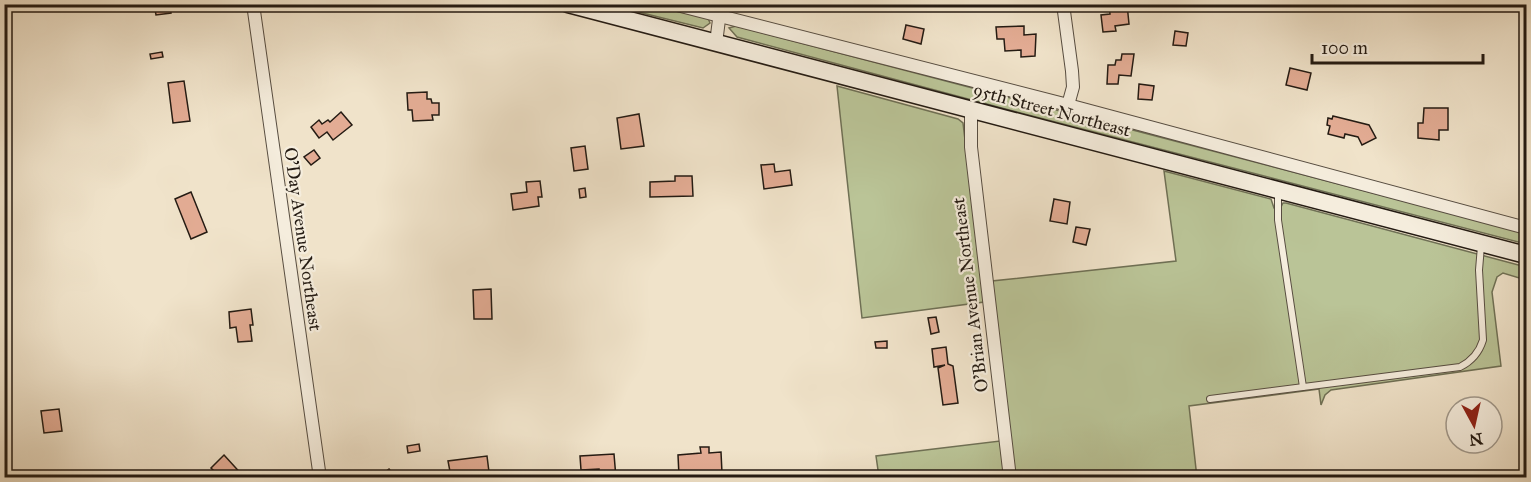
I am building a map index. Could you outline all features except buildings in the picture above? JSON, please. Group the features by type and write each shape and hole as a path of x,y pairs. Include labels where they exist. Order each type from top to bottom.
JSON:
{"main road":[{"name":"95th Street Northeast","path":"568,4 1527,255"}],"street":[{"name":"O'Day Avenue Northeast","path":"253,4 320,477"},
{"path":"673,4 721,10 1527,228"},
{"path":"1063,4 1072,71 1072,87 1068,105"},
{"path":"716,43 721,10"},
{"name":"O'Brian Avenue Northeast","path":"971,109 971,147 1010,477"}],"lane":[{"path":"1278,189 1278,220 1303,387"},
{"path":"1210,399 1460,367 1474,358 1483,340 1479,270 1481,243"}],"green space":[{"path":"610,5 657,5 703,16 708,18 710,23 703,28"},
{"path":"736,26 1526,233 1526,244 737,37 729,28"},
{"path":"837,86 958,119 963,123 984,302 862,318"},
{"path":"1164,171 1271,199 1274,208 1280,209 1283,203 1286,203 1526,267 1526,280 1503,273 1497,277 1492,292 1501,366 1331,390 1325,395 1321,405 1319,389 1189,406 1197,478 1014,477 992,281 1176,261"},
{"path":"1000,441 1004,477 879,477 876,456"}]}
